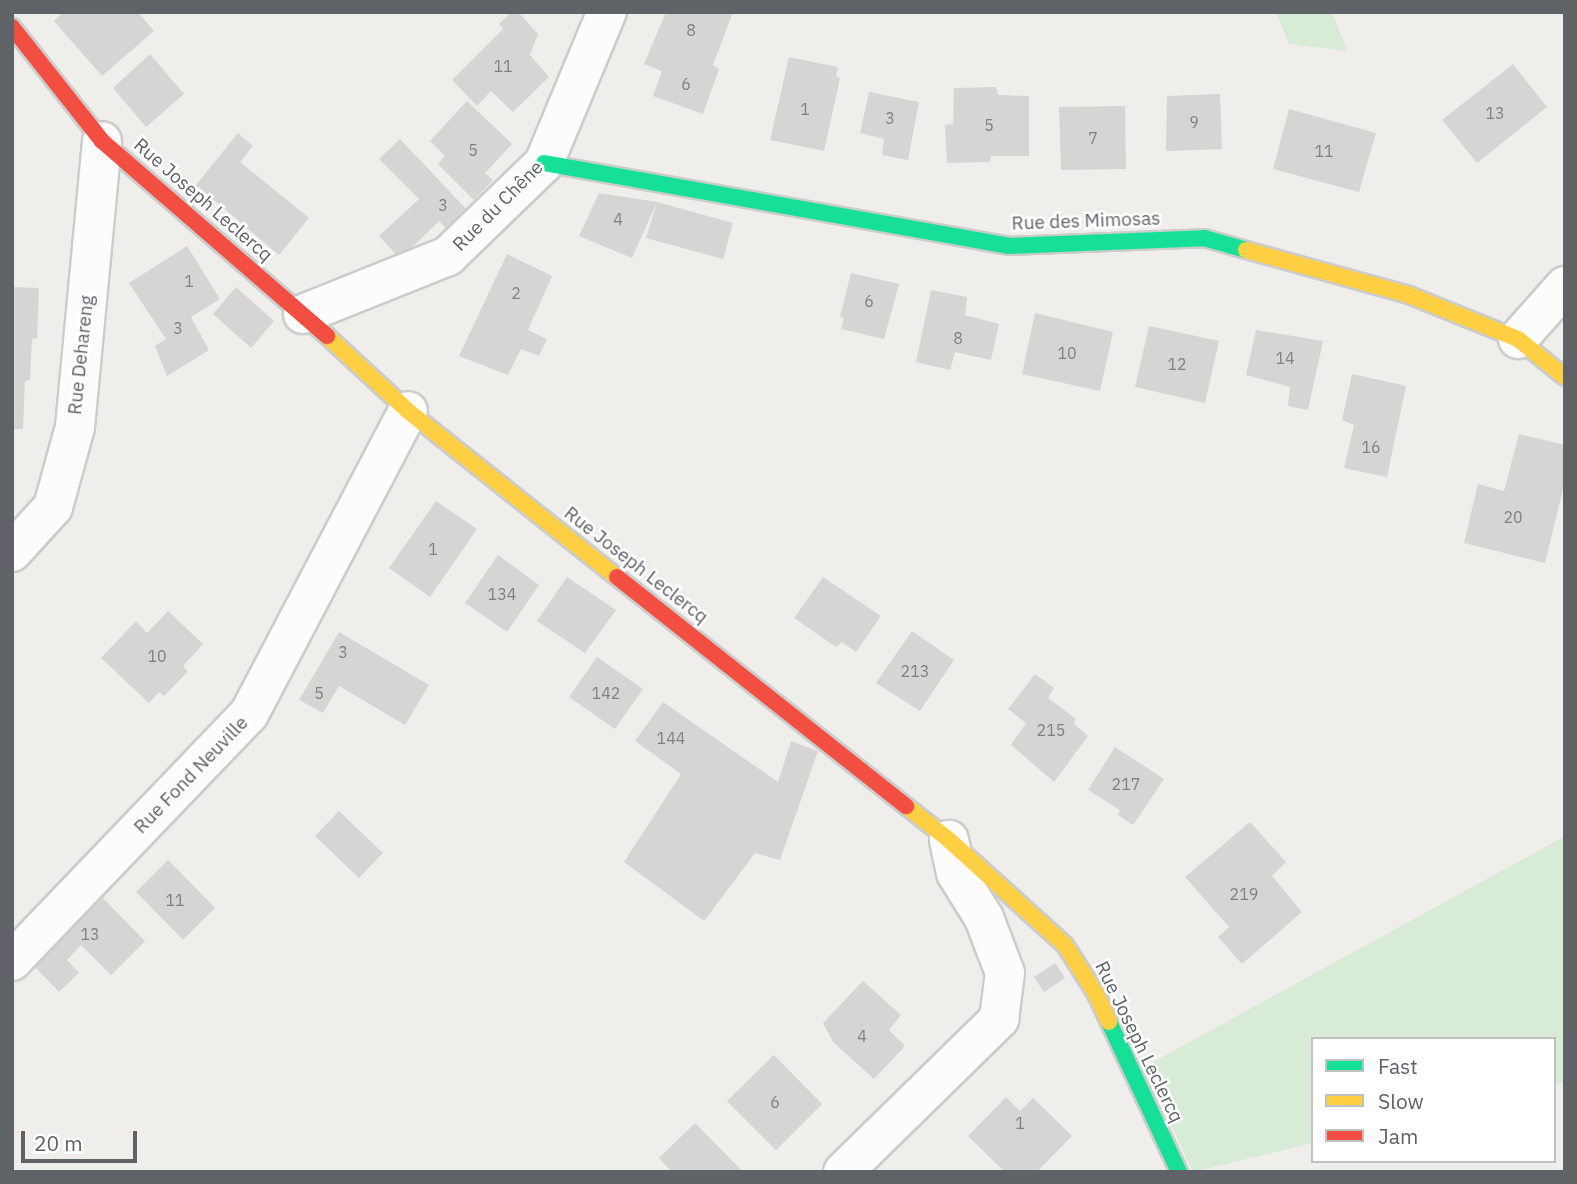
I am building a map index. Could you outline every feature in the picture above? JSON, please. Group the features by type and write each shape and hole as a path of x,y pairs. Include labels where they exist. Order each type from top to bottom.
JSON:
{"street":[{"name":"Rue du Chêne","path":"303,314 448,256 544,163 607,12"},
{"name":"Rue Joseph Leclercq","path":"12,27 102,141 303,314 408,411 949,840 1065,945 1096,994 1179,1172"},
{"name":"Rue Dehareng","path":"12,552 53,507 75,426 102,141"},
{"name":"Rue des Mimosas","path":"544,163 1008,246 1204,238 1409,295 1518,339 1565,377"},
{"path":"1518,339 1565,286"},
{"name":"Rue Fond Neuville","path":"12,961 249,713 408,411"},
{"path":"843,1172 999,1019 1005,973 984,918 956,873 949,840"}],"green space":[{"path":"1276,12 1332,12 1347,51 1289,44"},
{"path":"1565,836 1565,1082 1556,1084 1556,1037 1311,1037 1311,1143 1193,1172 1144,1067"}],"building":[{"path":"63,12 138,12 154,31 102,76 54,21"},
{"path":"511,12 518,12 538,34 530,55 549,77 513,112 491,91 477,106 452,80 503,29 499,24"},
{"path":"666,12 733,12 713,65 719,69 703,114 653,96 662,71 644,64"},
{"path":"150,54 184,94 146,127 113,88"},
{"path":"789,57 838,67 836,76 840,78 824,151 770,140"},
{"path":"1513,64 1547,107 1477,163 1442,120"},
{"path":"996,87 998,95 1029,96 1029,156 991,156 990,162 947,163 945,125 953,124 954,88"},
{"path":"869,92 919,102 908,160 882,155 884,139 860,133"},
{"path":"1220,94 1222,149 1166,151 1167,96"},
{"path":"467,101 512,144 485,173 493,180 474,200 438,164 445,156 430,141"},
{"path":"1125,106 1126,169 1061,170 1059,107"},
{"path":"1289,109 1376,133 1359,192 1273,169"},
{"path":"238,133 253,146 240,162 309,218 279,255 196,185"},
{"path":"400,139 468,211 448,231 439,221 400,259 379,236 419,199 379,159"},
{"path":"599,193 657,202 632,258 579,236"},
{"path":"657,202 733,223 723,259 646,238"},
{"path":"187,246 220,299 191,317 209,350 167,376 155,346 166,339 129,283"},
{"path":"507,254 552,276 528,330 547,339 539,356 521,349 508,375 459,356"},
{"path":"851,273 899,284 884,339 841,329 844,318 840,317"},
{"path":"12,287 39,288 37,338 32,339 30,380 25,381 23,429 12,429"},
{"path":"236,287 274,321 251,348 213,314"},
{"path":"931,290 967,297 965,315 999,324 991,360 955,352 950,370 916,362"},
{"path":"1035,313 1113,332 1100,391 1022,374"},
{"path":"1149,326 1219,341 1205,403 1135,387"},
{"path":"1256,330 1323,341 1308,410 1288,406 1290,387 1246,375"},
{"path":"1352,374 1406,386 1387,477 1344,468 1354,425 1342,420"},
{"path":"1519,434 1565,445 1565,481 1545,563 1464,543 1478,484 1504,491"},
{"path":"436,501 477,529 430,597 389,568"},
{"path":"498,555 539,585 507,632 465,603"},
{"path":"567,577 616,610 585,653 537,621"},
{"path":"823,577 881,616 856,652 842,642 836,647 794,618"},
{"path":"168,611 203,644 183,666 188,671 164,696 159,692 149,703 101,658 136,621 147,633"},
{"path":"912,631 954,660 920,711 876,683"},
{"path":"339,632 429,685 405,725 339,686 323,713 299,700"},
{"path":"597,657 643,689 615,729 569,697"},
{"path":"1035,674 1054,688 1048,698 1076,719 1074,724 1088,736 1054,782 1011,745 1026,723 1008,709"},
{"path":"663,702 778,782 791,741 818,751 780,860 755,853 704,921 624,862 681,774 635,741"},
{"path":"1115,747 1164,779 1133,825 1118,815 1120,810 1088,790"},
{"path":"339,811 383,853 359,878 315,836"},
{"path":"1250,822 1286,862 1272,876 1302,912 1242,964 1218,937 1229,927 1185,877"},
{"path":"168,860 215,908 183,940 136,892"},
{"path":"103,898 145,941 111,975 81,945 67,960 79,973 59,992 32,964 81,905 88,912"},
{"path":"1055,963 1065,978 1044,992 1034,977"},
{"path":"863,981 901,1015 889,1030 905,1046 874,1079 833,1042 823,1023"},
{"path":"774,1055 822,1104 776,1150 727,1101"},
{"path":"1006,1097 1020,1111 1033,1098 1072,1136 1037,1172 1005,1172 968,1136"},
{"path":"695,1123 743,1172 672,1172 659,1158"}],"traffic: fast":[{"path":"544,163 1008,246 1204,238 1246,250"},
{"path":"1109,1022 1179,1172"}],"traffic: slow":[{"path":"1246,250 1409,295 1518,339 1565,377"},
{"path":"327,336 408,411 617,577"},
{"path":"906,806 949,840 1065,945 1096,994 1109,1022"}],"traffic: jam":[{"path":"12,27 102,141 327,336"},
{"path":"617,577 906,806"}]}
